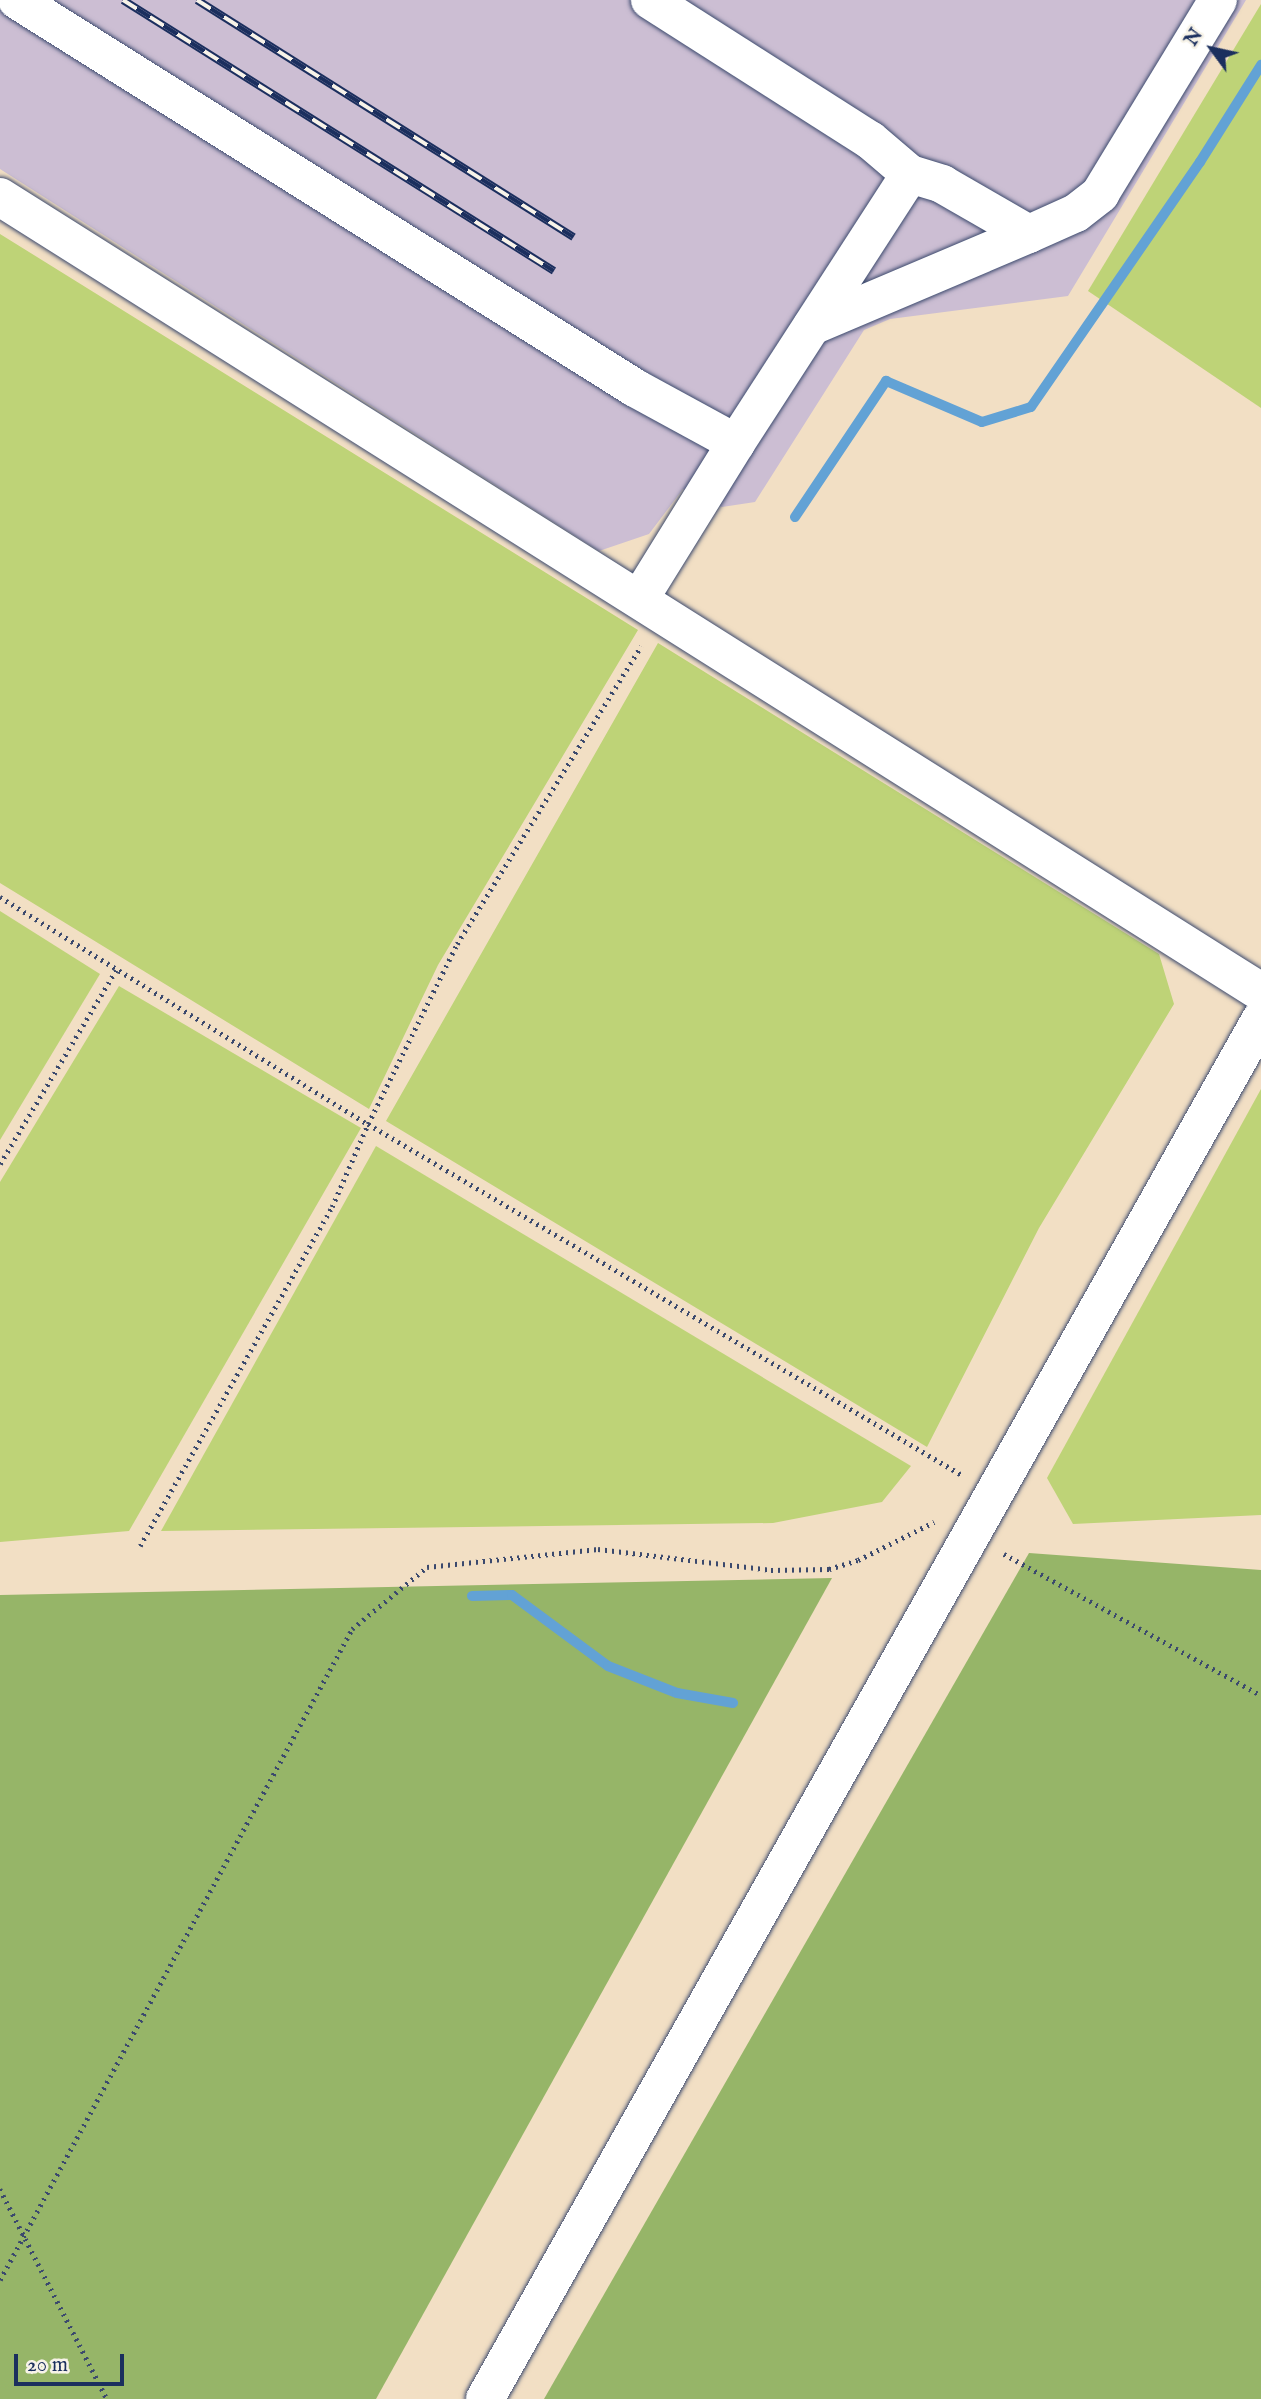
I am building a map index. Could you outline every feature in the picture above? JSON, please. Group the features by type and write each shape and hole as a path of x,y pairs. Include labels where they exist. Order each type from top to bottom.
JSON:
{"main road":[{"path":"17,0 624,381 736,443"},
{"path":"650,0 870,140 911,174 942,184 1029,234"},
{"path":"812,327 1076,213 1100,194 1218,0"},
{"path":"651,605 736,443 911,174"},
{"path":"0,197 1261,992"},
{"path":"485,2399 968,1535 1261,1018"}],"path":[{"path":"139,1546 331,1207 368,1124 457,944 651,605"},
{"path":"0,897 368,1124 992,1493"},
{"path":"0,1164 116,970"},
{"path":"0,2280 352,1629 427,1567 598,1549 771,1570 829,1569 858,1560 938,1520 1261,1695"},
{"path":"0,2189 107,2399"}],"shaded area":[{"path":"0,0 1246,0 1068,296 890,319 864,330 755,502 722,507 683,489 649,534 599,551 0,169"}],"green space":[{"path":"1261,4 1261,408 1088,291"},
{"path":"0,234 638,630 438,965 369,1109 0,883"},
{"path":"658,643 1159,954 1174,1004 1039,1228 927,1447 386,1121"},
{"path":"0,911 100,974 0,1140"},
{"path":"119,986 361,1128 129,1531 0,1542 0,1182"},
{"path":"1261,1089 1261,1515 1073,1524 1047,1478"},
{"path":"376,1146 911,1466 882,1502 773,1523 161,1531"},
{"path":"1029,1553 1261,1570 1261,2399 544,2399"},
{"path":"832,1578 376,2399 0,2399 0,1595"}],"waterway":[{"path":"795,517 886,381 982,422 1031,407 1200,162 1261,65"},
{"path":"472,1596 512,1595 608,1666 677,1693 733,1703"}],"railway":[{"path":"123,0 554,271"},
{"path":"197,0 574,237"}]}
